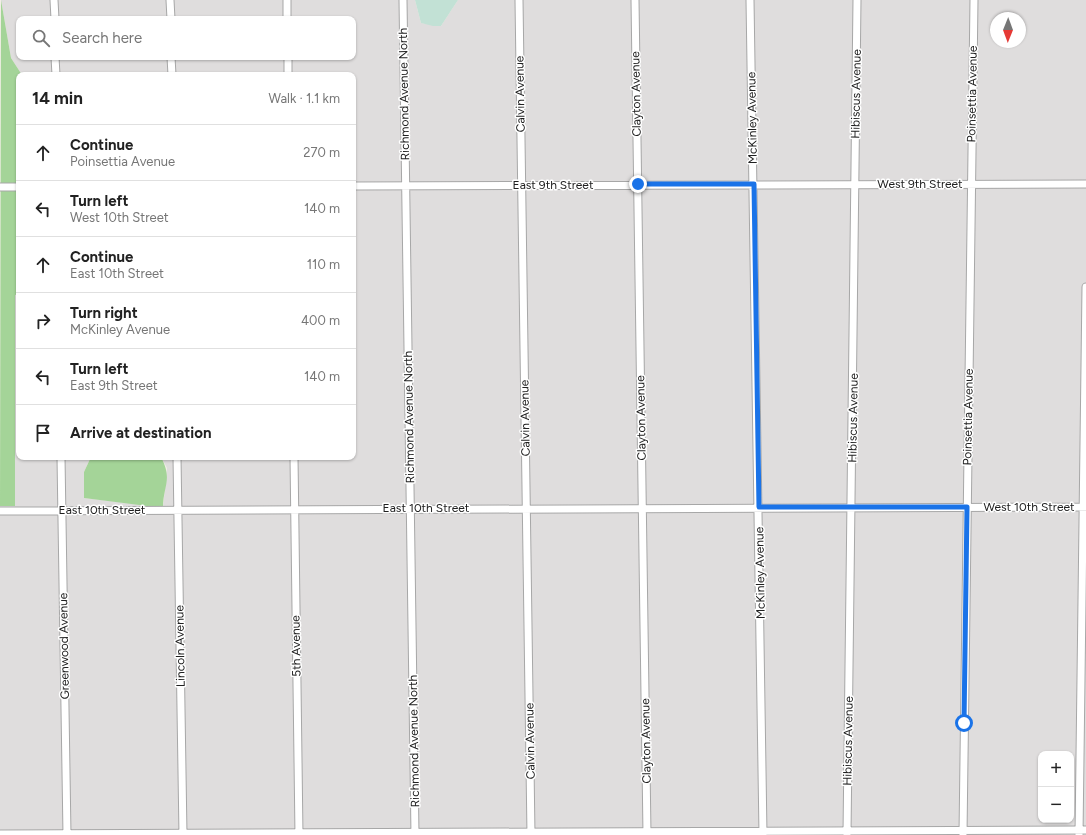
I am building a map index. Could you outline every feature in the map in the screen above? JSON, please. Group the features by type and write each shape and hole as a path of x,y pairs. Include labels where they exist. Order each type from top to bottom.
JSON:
{"street":[{"path":"54,0 55,16"},
{"path":"170,0 171,16"},
{"path":"287,0 287,16"},
{"name":"Richmond Avenue North","path":"402,0 415,833"},
{"name":"Calvin Avenue","path":"519,0 531,833"},
{"name":"Clayton Avenue","path":"635,0 647,833"},
{"name":"McKinley Avenue","path":"750,0 763,833"},
{"name":"Hibiscus Avenue","path":"847,833 857,0"},
{"name":"Poinsettia Avenue","path":"963,833 974,0"},
{"path":"55,60 56,72"},
{"path":"171,60 172,72"},
{"path":"288,60 288,72"},
{"name":"East 9th Street","path":"356,186 754,184"},
{"name":"West 9th Street","path":"754,184 1086,184"},
{"path":"0,187 16,187"},
{"path":"0,834 1081,832 1086,287"},
{"name":"Greenwood Avenue","path":"61,460 67,834"},
{"name":"Lincoln Avenue","path":"177,460 183,834"},
{"name":"5th Avenue","path":"294,460 299,834"},
{"name":"West 10th Street","path":"851,506 1085,507"},
{"name":"East 10th Street","path":"0,511 851,506"}],"shaded area":[{"path":"1,0 400,0 412,835 0,835 0,506 15,506 15,295 16,460 90,460 84,472 84,498 163,507 167,468 163,460 356,460 356,72 20,72 11,58"},
{"path":"405,0 415,0 421,23 441,26 458,0 1086,0 1086,835 418,835"}],"green space":[{"path":"1,0 11,58 20,72 16,72 15,506 0,506"},
{"path":"415,0 458,0 441,26 433,26 421,23"},
{"path":"90,460 162,460 167,477 163,508 84,498 84,472"}],"route":[{"path":"638,184 754,184 759,507 967,507 964,723"}]}
